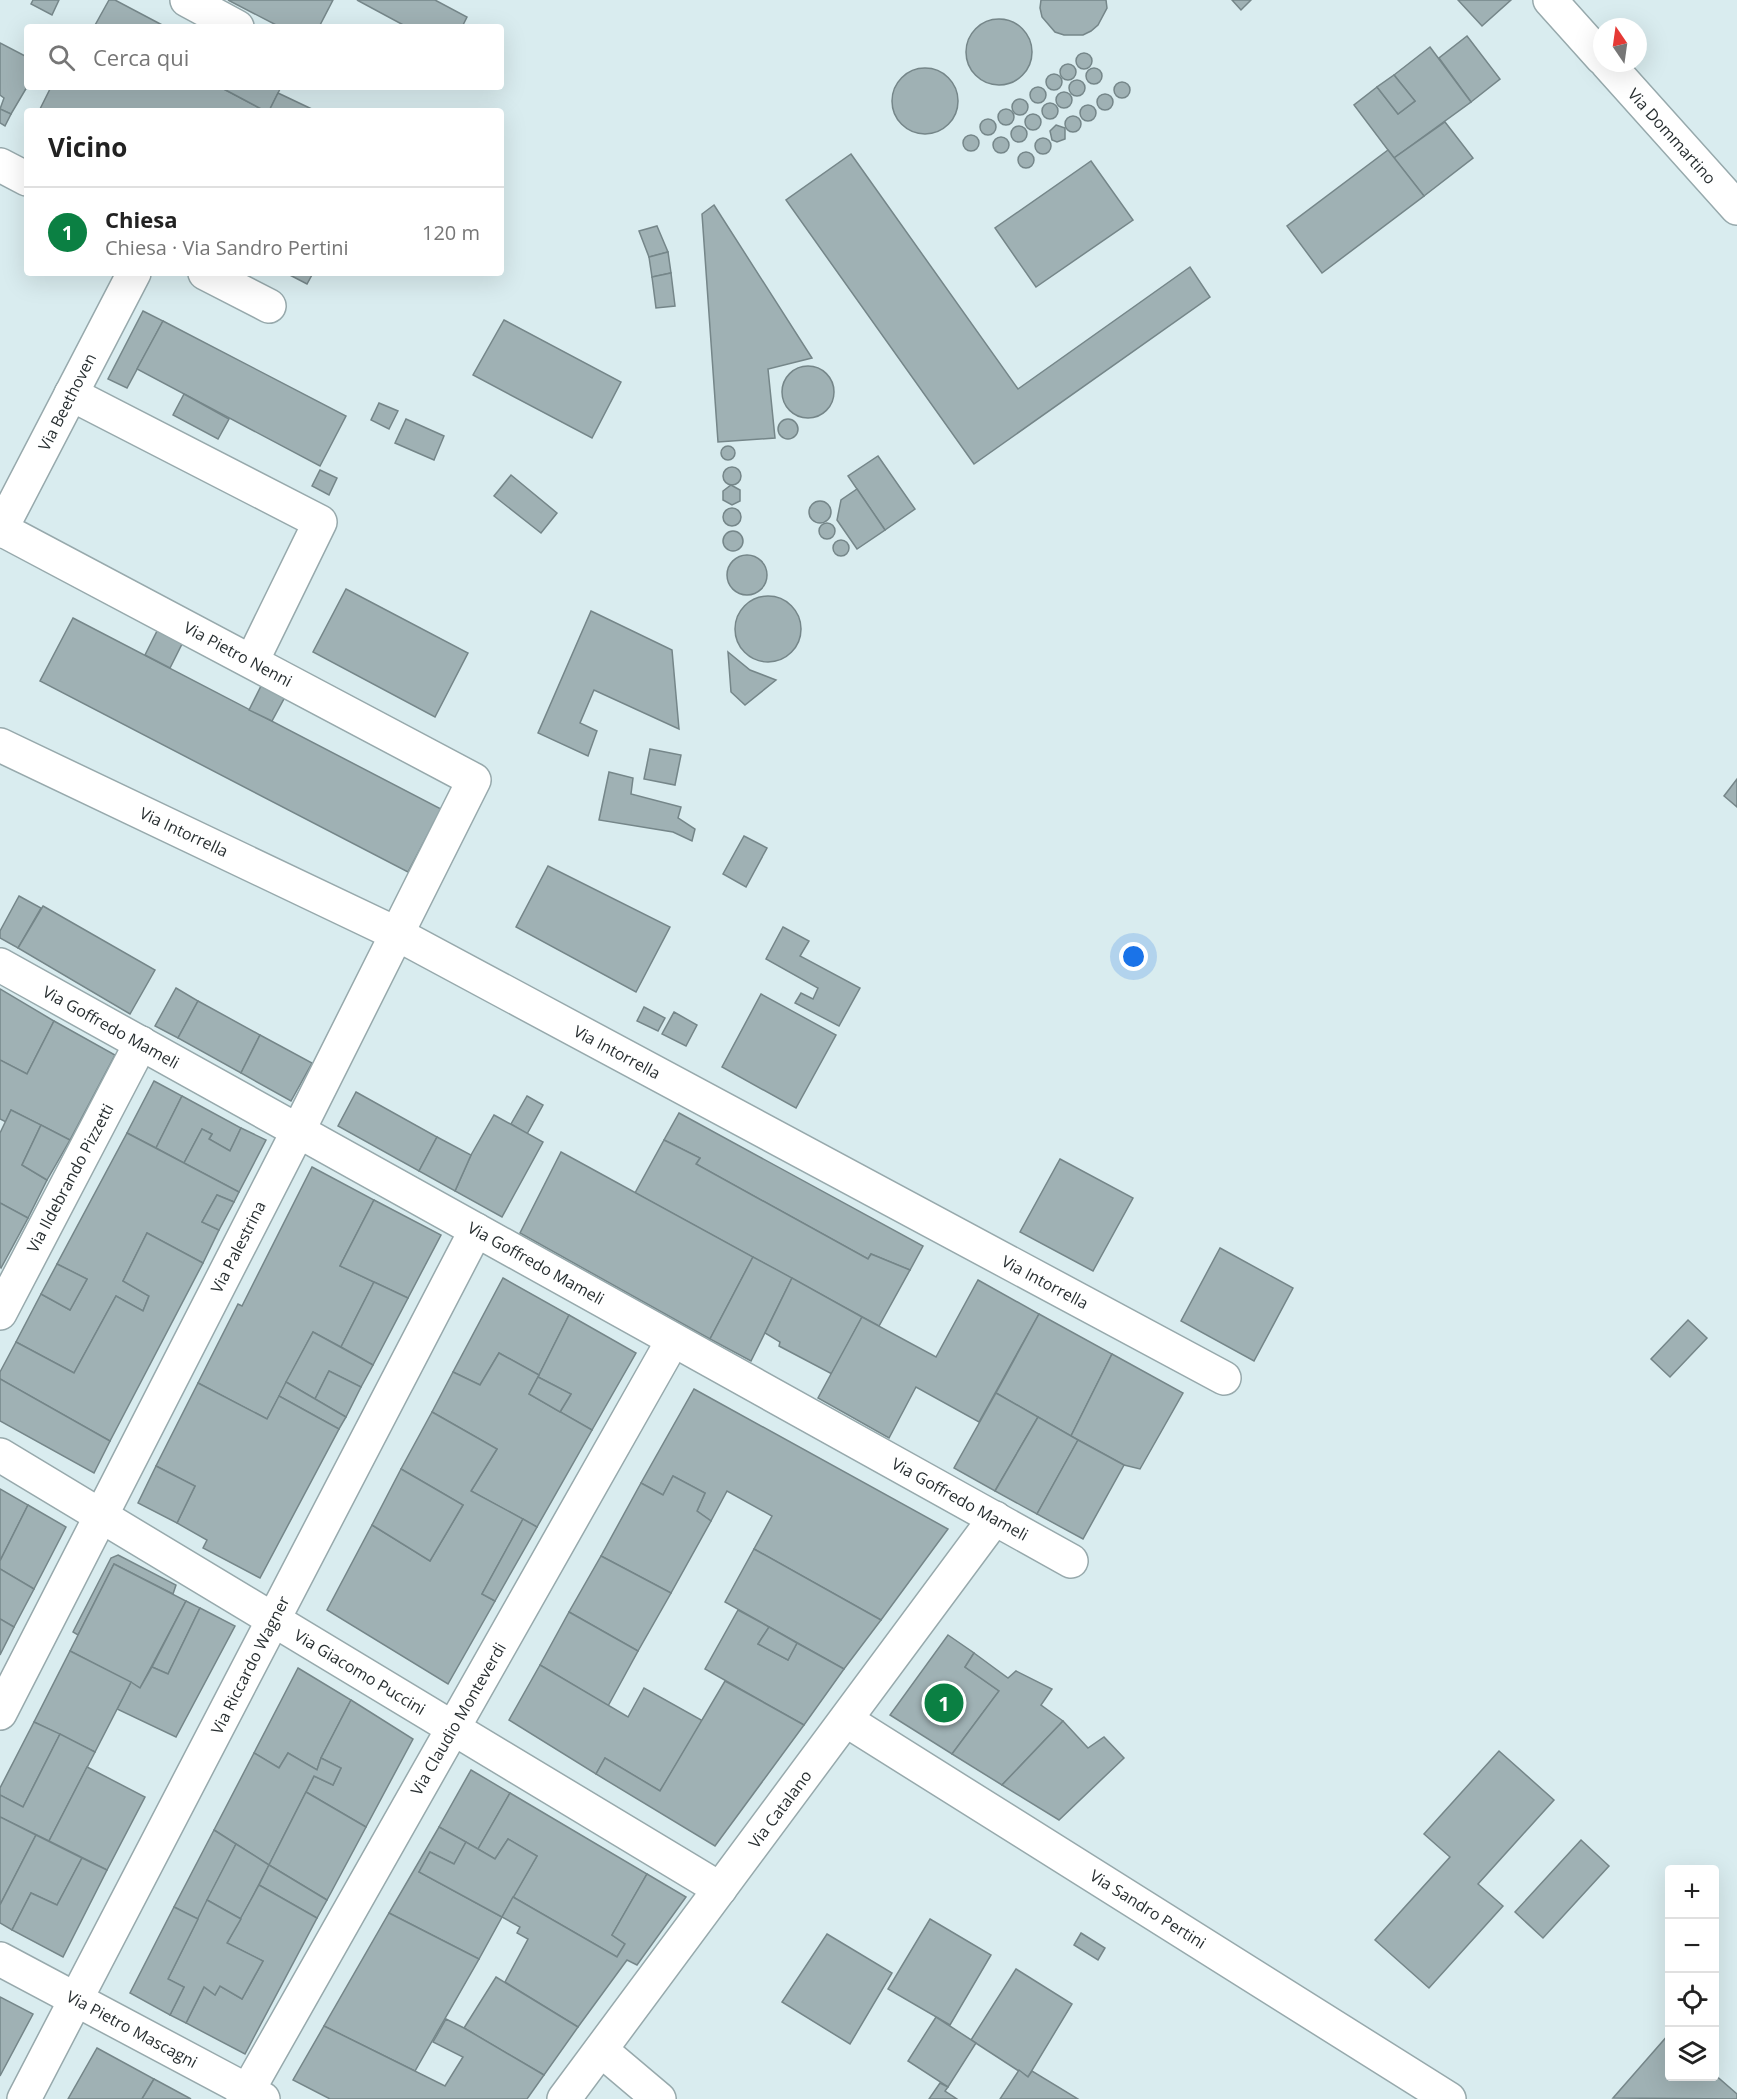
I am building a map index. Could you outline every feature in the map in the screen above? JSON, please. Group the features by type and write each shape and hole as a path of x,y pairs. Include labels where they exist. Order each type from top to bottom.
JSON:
{"street":[{"path":"187,0 231,24"},
{"path":"1550,0 1593,48"},
{"name":"Via Dommartino","path":"1615,72 1737,208"},
{"name":"Via Beethoven","path":"1,530 132,276"},
{"path":"211,276 269,306"},
{"path":"71,394 320,522 252,661"},
{"name":"Via Pietro Nenni","path":"1,530 474,780"},
{"name":"Via Intorrella","path":"0,745 397,934 1224,1378"},
{"name":"Via Palestrina","path":"0,1713 298,1131 474,780"},
{"name":"Via Goffredo Mameli","path":"0,965 1071,1561"},
{"name":"Via Ildebrando Pizzetti","path":"0,1313 141,1043"},
{"name":"Via Riccardo Wagner","path":"24,2099 476,1230"},
{"name":"Via Claudio Monteverdi","path":"251,2096 453,1728 673,1340"},
{"name":"Via Giacomo Puccini","path":"0,1455 720,1889"},
{"name":"Via Catalano","path":"564,2099 995,1518"},
{"name":"Via Sandro Pertini","path":"846,1720 1449,2099"},
{"name":"Via Pietro Mascagni","path":"0,1959 251,2096"},
{"path":"601,2050 659,2099"}],"building":[{"path":"33,0 59,0 52,15 31,4"},
{"path":"109,0 115,0 160,24 96,24"},
{"path":"228,0 333,0 321,24 274,24"},
{"path":"357,0 435,0 467,17 464,24 401,24"},
{"path":"1041,0 1106,0 1107,8 1098,25 1091,31 1083,35 1064,35 1055,32 1042,17"},
{"path":"1232,0 1251,0 1241,10"},
{"path":"1458,0 1511,0 1482,26"},
{"path":"999,19 1012,22 1022,29 1029,39 1032,52 1029,65 1022,75 1012,82 999,85 986,82 976,75 969,65 966,52 969,39 976,29 986,22"},
{"path":"1467,36 1500,79 1471,102 1439,58"},
{"path":"0,43 24,55 25,90 11,114 0,109 4,98 0,95"},
{"path":"1430,47 1471,102 1394,158 1354,105 1377,87 1398,114 1415,101 1394,75"},
{"path":"1081,53 1087,53 1092,61 1090,67 1081,69 1076,64 1076,58"},
{"path":"1065,64 1071,64 1076,72 1074,78 1065,80 1060,75 1060,69"},
{"path":"925,68 938,71 948,78 955,88 958,101 955,114 948,124 938,131 925,134 912,131 902,124 895,114 892,101 895,88 902,78 912,71"},
{"path":"1091,68 1097,68 1102,76 1100,82 1091,84 1086,79 1086,73"},
{"path":"1051,74 1057,74 1062,82 1060,88 1051,90 1046,85 1046,79"},
{"path":"1394,75 1415,101 1398,114 1377,87"},
{"path":"1074,80 1080,80 1085,88 1083,94 1074,96 1069,91 1069,85"},
{"path":"1122,82 1128,84 1130,90 1128,96 1122,98 1116,96 1114,90 1116,84"},
{"path":"1035,87 1041,87 1046,95 1044,101 1035,103 1030,98 1030,92"},
{"path":"50,90 226,90 259,108 40,108"},
{"path":"226,90 280,90 270,108 259,108"},
{"path":"1061,92 1067,92 1072,100 1070,106 1061,108 1056,103 1056,97"},
{"path":"278,93 310,108 270,108"},
{"path":"1105,94 1111,96 1113,102 1111,108 1105,110 1099,108 1097,102 1099,96"},
{"path":"1017,99 1023,99 1028,107 1026,113 1017,115 1012,110 1012,104"},
{"path":"1050,103 1056,105 1058,111 1056,117 1050,119 1044,117 1042,111 1044,105"},
{"path":"1085,105 1091,105 1096,113 1094,119 1085,121 1080,116 1080,110"},
{"path":"0,109 11,114 5,126 0,123"},
{"path":"1006,109 1012,111 1014,117 1012,123 1006,125 1000,123 998,117 1000,111"},
{"path":"1030,114 1036,114 1041,122 1039,128 1030,130 1025,125 1025,119"},
{"path":"1070,116 1076,116 1081,124 1079,130 1070,132 1065,127 1065,121"},
{"path":"985,119 991,119 996,127 994,133 985,135 980,130 980,124"},
{"path":"1445,122 1473,158 1424,196 1394,158"},
{"path":"1056,125 1065,128 1065,139 1057,142 1052,140 1050,131"},
{"path":"1016,126 1022,126 1027,134 1025,140 1016,142 1011,137 1011,131"},
{"path":"968,135 974,135 979,143 977,149 968,151 963,146 963,140"},
{"path":"998,137 1004,137 1009,145 1007,151 998,153 993,148 993,142"},
{"path":"1043,138 1049,140 1051,146 1049,152 1043,154 1037,152 1035,146 1037,140"},
{"path":"1388,150 1424,196 1322,273 1287,226"},
{"path":"1023,152 1029,152 1034,160 1032,166 1023,168 1018,163 1018,157"},
{"path":"851,154 1018,389 1190,267 1210,297 974,464 786,200"},
{"path":"1091,161 1133,220 1036,287 995,228"},
{"path":"714,205 812,358 768,369 775,438 718,442 702,214"},
{"path":"657,226 668,252 649,257 639,231"},
{"path":"668,252 671,273 652,277 649,257"},
{"path":"671,273 675,306 656,308 652,277"},
{"path":"292,276 311,276 307,284"},
{"path":"143,311 163,321 127,388 108,379"},
{"path":"504,320 621,382 592,438 473,375"},
{"path":"163,321 346,416 320,466 137,369"},
{"path":"808,366 818,368 826,374 832,382 834,392 832,402 826,410 818,416 808,418 798,416 790,410 784,402 782,392 784,382 790,374 798,368"},
{"path":"184,394 229,419 218,439 173,415"},
{"path":"379,403 398,411 389,429 371,420"},
{"path":"406,419 444,436 434,460 395,443"},
{"path":"788,419 795,422 798,429 795,436 788,439 781,436 778,429 781,422"},
{"path":"728,446 733,448 735,453 733,458 728,460 723,458 721,453 723,448"},
{"path":"878,456 915,509 885,530 848,476"},
{"path":"732,467 738,470 741,476 738,482 732,485 726,482 723,476 726,470"},
{"path":"320,470 337,478 329,495 312,486"},
{"path":"511,475 557,513 541,533 494,496"},
{"path":"731,485 740,490 740,501 732,505 723,500 723,491"},
{"path":"857,489 885,530 857,549 837,520 841,500"},
{"path":"820,501 830,508 831,512 824,522 820,523 810,516 809,512 816,502"},
{"path":"728,508 736,508 741,513 739,524 728,526 723,521 723,513"},
{"path":"827,523 835,531 827,539 819,531"},
{"path":"733,531 740,534 743,541 740,548 733,551 726,548 723,541 726,534"},
{"path":"841,540 847,542 849,548 847,554 841,556 835,554 833,548 835,542"},
{"path":"747,555 755,556 761,561 766,567 766,583 761,589 755,594 747,595 739,594 733,589 728,583 727,575 728,567 733,561 739,556"},
{"path":"346,589 468,653 435,717 313,652"},
{"path":"761,596 775,596 787,601 796,610 801,629 799,642 792,653 775,662 761,662 749,657 740,648 735,636 735,622 740,610 749,601"},
{"path":"591,611 672,650 679,729 594,690 580,723 597,731 588,756 538,733"},
{"path":"73,618 441,809 408,872 40,681"},
{"path":"158,629 183,642 170,668 145,655"},
{"path":"728,652 750,670 776,680 745,705 731,692"},
{"path":"262,684 286,695 272,721 249,710"},
{"path":"650,749 681,755 675,785 644,779"},
{"path":"609,772 633,778 631,794 681,807 678,818 695,829 692,841 673,832 599,820"},
{"path":"1737,779 1737,807 1724,796"},
{"path":"744,836 767,848 746,887 723,874"},
{"path":"548,866 670,927 636,992 516,927"},
{"path":"19,896 41,908 18,948 0,938 0,931"},
{"path":"43,906 155,970 130,1014 18,948"},
{"path":"783,927 809,941 800,956 860,988 839,1026 795,1003 801,993 813,999 818,988 766,959"},
{"path":"176,988 198,1001 178,1038 155,1026"},
{"path":"0,989 54,1021 27,1074 0,1060"},
{"path":"761,994 836,1035 796,1108 722,1067"},
{"path":"198,1001 260,1035 241,1073 178,1038"},
{"path":"644,1007 665,1018 658,1031 637,1021"},
{"path":"674,1012 697,1025 686,1046 662,1034"},
{"path":"54,1021 115,1055 70,1140 11,1110 6,1122 0,1119 0,1060 27,1074"},
{"path":"260,1035 312,1063 291,1101 241,1073"},
{"path":"154,1081 182,1096 156,1148 127,1133"},
{"path":"356,1092 437,1137 419,1171 338,1126"},
{"path":"182,1096 241,1128 230,1151 209,1139 212,1134 202,1129 184,1163 156,1148"},
{"path":"527,1096 543,1105 527,1134 511,1124"},
{"path":"11,1110 41,1125 22,1165 47,1180 28,1218 0,1203 0,1133"},
{"path":"679,1113 923,1246 910,1270 871,1254 868,1259 696,1164 700,1158 664,1140"},
{"path":"494,1115 543,1142 502,1217 455,1191 471,1155"},
{"path":"41,1125 70,1140 47,1180 22,1165"},
{"path":"241,1128 266,1140 239,1192 184,1163 202,1129 212,1134 209,1139 230,1151"},
{"path":"127,1133 239,1192 234,1202 217,1195 202,1222 219,1230 203,1263 147,1233 123,1281 149,1296 143,1311 116,1296 74,1373 16,1342 41,1294 70,1310 87,1279 57,1264"},
{"path":"437,1137 471,1155 455,1191 419,1171"},
{"path":"664,1140 700,1158 696,1164 868,1259 871,1254 910,1270 879,1326 635,1193"},
{"path":"561,1152 753,1257 710,1339 520,1233"},
{"path":"1060,1159 1133,1198 1093,1271 1020,1232"},
{"path":"312,1167 374,1200 340,1266 374,1282 341,1347 313,1332 267,1419 198,1383 238,1304 242,1306"},
{"path":"217,1195 234,1202 219,1230 202,1222"},
{"path":"374,1200 441,1235 408,1298 340,1266"},
{"path":"0,1203 28,1218 1,1268 0,1267"},
{"path":"147,1233 203,1263 110,1441 0,1379 0,1372 16,1342 74,1373 116,1296 143,1311 149,1296 123,1281"},
{"path":"1220,1248 1293,1288 1254,1361 1181,1321"},
{"path":"753,1257 792,1278 751,1361 710,1339"},
{"path":"57,1264 87,1279 70,1310 41,1294"},
{"path":"503,1278 569,1315 539,1375 499,1353 480,1385 453,1372"},
{"path":"792,1278 862,1317 832,1374 779,1346 780,1342 765,1333"},
{"path":"978,1280 1039,1314 979,1422 916,1387 889,1438 818,1398 862,1317 936,1357"},
{"path":"374,1282 408,1298 373,1365 341,1347"},
{"path":"1039,1314 1112,1354 1071,1436 996,1393"},
{"path":"569,1315 636,1353 592,1430 560,1412 571,1394 538,1377"},
{"path":"1688,1320 1707,1338 1670,1377 1651,1359"},
{"path":"313,1332 373,1365 361,1387 329,1371 315,1399 286,1382"},
{"path":"499,1353 539,1375 529,1394 592,1430 537,1527 471,1491 497,1449 432,1412 453,1372 480,1385"},
{"path":"1112,1354 1183,1393 1140,1469 1124,1465 1071,1436"},
{"path":"329,1371 361,1387 346,1417 315,1399"},
{"path":"538,1377 571,1394 560,1412 529,1394"},
{"path":"0,1379 110,1441 94,1473 0,1421"},
{"path":"286,1382 346,1417 339,1429 279,1396"},
{"path":"198,1383 267,1419 279,1396 339,1429 260,1578 203,1548 207,1540 177,1523 195,1486 156,1466"},
{"path":"694,1389 948,1529 881,1620 754,1549 772,1516 727,1491 711,1521 697,1511 705,1493 673,1476 663,1495 641,1483"},
{"path":"996,1393 1038,1417 995,1491 954,1468"},
{"path":"432,1412 497,1449 471,1491 523,1519 482,1594 495,1601 448,1684 327,1610 372,1525 430,1561 463,1505 401,1469"},
{"path":"1038,1417 1078,1440 1037,1514 995,1491"},
{"path":"1078,1440 1124,1465 1083,1539 1037,1514"},
{"path":"156,1466 195,1486 177,1523 138,1503"},
{"path":"401,1469 463,1505 430,1561 372,1525"},
{"path":"673,1476 705,1493 697,1511 711,1521 671,1593 601,1556 641,1483 663,1495"},
{"path":"0,1489 28,1505 0,1561"},
{"path":"28,1505 66,1527 34,1589 0,1569 0,1561"},
{"path":"523,1519 537,1527 495,1601 482,1594"},
{"path":"754,1549 881,1620 844,1669 725,1602"},
{"path":"118,1555 176,1585 173,1594 114,1564 78,1635 73,1632 111,1558"},
{"path":"601,1556 671,1593 638,1651 569,1612"},
{"path":"114,1564 186,1601 140,1688 70,1651"},
{"path":"0,1569 34,1589 14,1627 0,1619"},
{"path":"186,1601 200,1608 168,1674 152,1667"},
{"path":"200,1608 235,1626 176,1737 117,1709 131,1682 140,1688 152,1667 168,1674"},
{"path":"738,1610 769,1627 758,1644 788,1660 797,1643 844,1669 804,1725 705,1669"},
{"path":"569,1612 638,1651 608,1706 540,1665"},
{"path":"0,1619 14,1627 0,1655"},
{"path":"769,1627 797,1643 788,1660 758,1644"},
{"path":"948,1635 974,1653 965,1667 999,1691 952,1754 890,1715"},
{"path":"70,1651 131,1682 95,1752 34,1722"},
{"path":"974,1653 1008,1678 1016,1671 1052,1689 1041,1705 1063,1721 1002,1785 952,1754 999,1691 965,1667"},
{"path":"540,1665 628,1717 644,1688 703,1721 660,1791 605,1758 596,1774 509,1720"},
{"path":"298,1668 351,1700 317,1770 288,1753 279,1768 254,1753"},
{"path":"725,1681 804,1725 715,1846 596,1774 605,1758 660,1791"},
{"path":"351,1700 413,1739 366,1827 306,1792 314,1776 333,1785 341,1768 321,1758"},
{"path":"1063,1721 1088,1748 1104,1737 1124,1758 1059,1820 1002,1785"},
{"path":"34,1722 60,1734 23,1807 0,1795 0,1788"},
{"path":"60,1734 95,1752 49,1841 0,1817 0,1795 23,1807"},
{"path":"1499,1751 1554,1800 1478,1884 1503,1906 1429,1988 1375,1940 1450,1857 1424,1834"},
{"path":"254,1753 279,1768 288,1753 317,1770 321,1758 341,1768 333,1785 314,1776 269,1865 214,1830"},
{"path":"87,1767 145,1797 107,1870 49,1841"},
{"path":"471,1770 510,1793 478,1849 439,1827"},
{"path":"306,1792 366,1827 327,1900 269,1865"},
{"path":"510,1793 647,1874 612,1935 625,1944 617,1957 513,1897 537,1856 508,1839 495,1859 478,1849"},
{"path":"0,1817 36,1835 0,1905"},
{"path":"439,1827 466,1842 454,1864 430,1852 419,1872 502,1917 479,1959 389,1913"},
{"path":"214,1830 236,1844 198,1919 174,1907"},
{"path":"36,1835 82,1858 57,1905 31,1893 12,1930 0,1923 0,1905"},
{"path":"508,1839 537,1856 502,1917 419,1872 430,1852 454,1864 466,1842 495,1859"},
{"path":"1581,1840 1609,1866 1543,1938 1515,1912"},
{"path":"236,1844 269,1865 241,1919 207,1900"},
{"path":"82,1858 107,1870 63,1957 12,1930 31,1893 57,1905"},
{"path":"269,1865 327,1900 317,1918 259,1885"},
{"path":"647,1874 686,1897 637,1965 627,1960 578,2027 505,1982 528,1939 517,1933 520,1927 502,1917 513,1897 617,1957 625,1944 612,1935"},
{"path":"259,1885 317,1918 245,2054 186,2023 204,1987 215,1995 220,1986 242,1999 263,1961 227,1943"},
{"path":"207,1900 241,1919 227,1943 263,1961 242,1999 220,1986 215,1995 204,1987 186,2023 170,2015 184,1987 168,1979"},
{"path":"174,1907 198,1919 168,1979 184,1987 170,2015 130,1993"},
{"path":"389,1913 479,1959 415,2071 324,2026"},
{"path":"930,1919 991,1955 950,2025 888,1989"},
{"path":"1081,1933 1105,1948 1098,1960 1074,1945"},
{"path":"827,1934 892,1973 850,2044 782,2002"},
{"path":"1016,1969 1072,2004 1028,2077 971,2040"},
{"path":"496,1977 578,2027 544,2075 464,2028"},
{"path":"0,1997 33,2014 0,2076"},
{"path":"936,2017 976,2043 948,2087 908,2061"},
{"path":"446,2019 544,2075 527,2099 330,2099 293,2080 324,2026 445,2086 463,2057 433,2042"},
{"path":"1665,2039 1665,2081 1719,2081 1719,2078 1737,2094 1737,2099 1613,2098"},
{"path":"97,2048 154,2079 142,2099 68,2099"},
{"path":"1019,2070 1028,2077 1032,2071 1078,2099 1000,2099"},
{"path":"154,2079 191,2099 142,2099"},
{"path":"940,2083 948,2087 945,2091 957,2099 929,2099"}],"place":[{"name":"Chiesa","path":"944,1703"}]}
